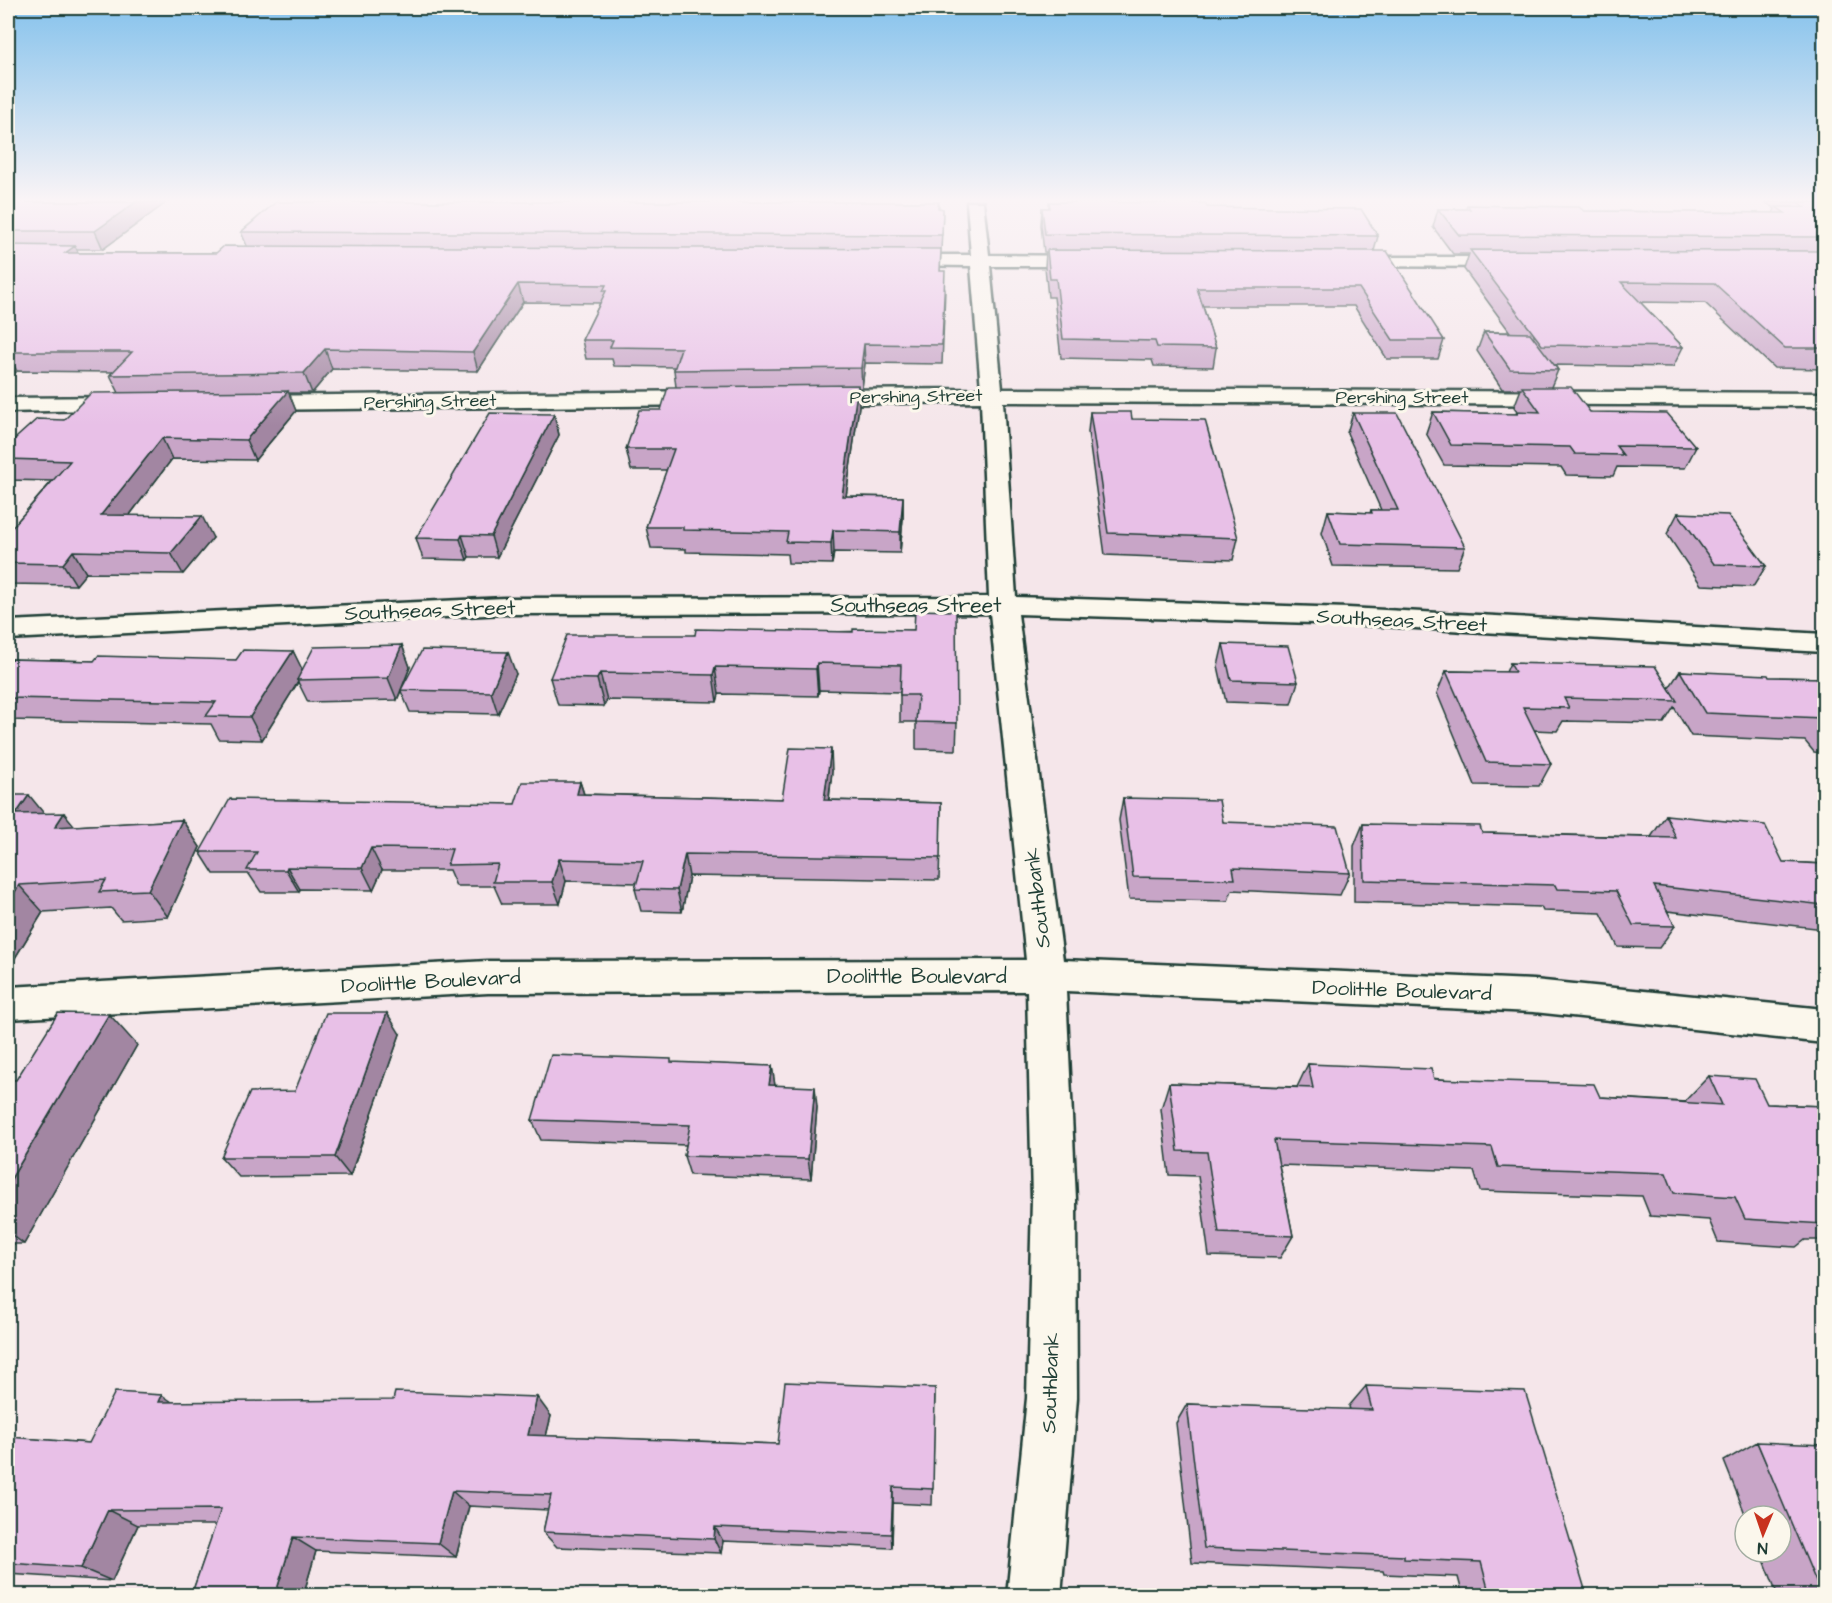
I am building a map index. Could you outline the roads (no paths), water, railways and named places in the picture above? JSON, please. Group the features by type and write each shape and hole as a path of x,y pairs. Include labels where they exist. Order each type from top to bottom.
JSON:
{"street":[{"name":"Southbank","path":"981,277 992,395 1003,604 1046,975 1054,1199 1052,1398 1034,1596"},
{"name":"Pershing Street","path":"791,397 992,395 1824,399"},
{"name":"Pershing Street","path":"224,403 732,398"},
{"path":"8,405 144,404"},
{"name":"Southseas Street","path":"8,630 505,606 1003,604 1348,616 1824,643"},
{"name":"Doolittle Boulevard","path":"8,1003 488,977 1046,975 1534,996 1824,1026"}]}
